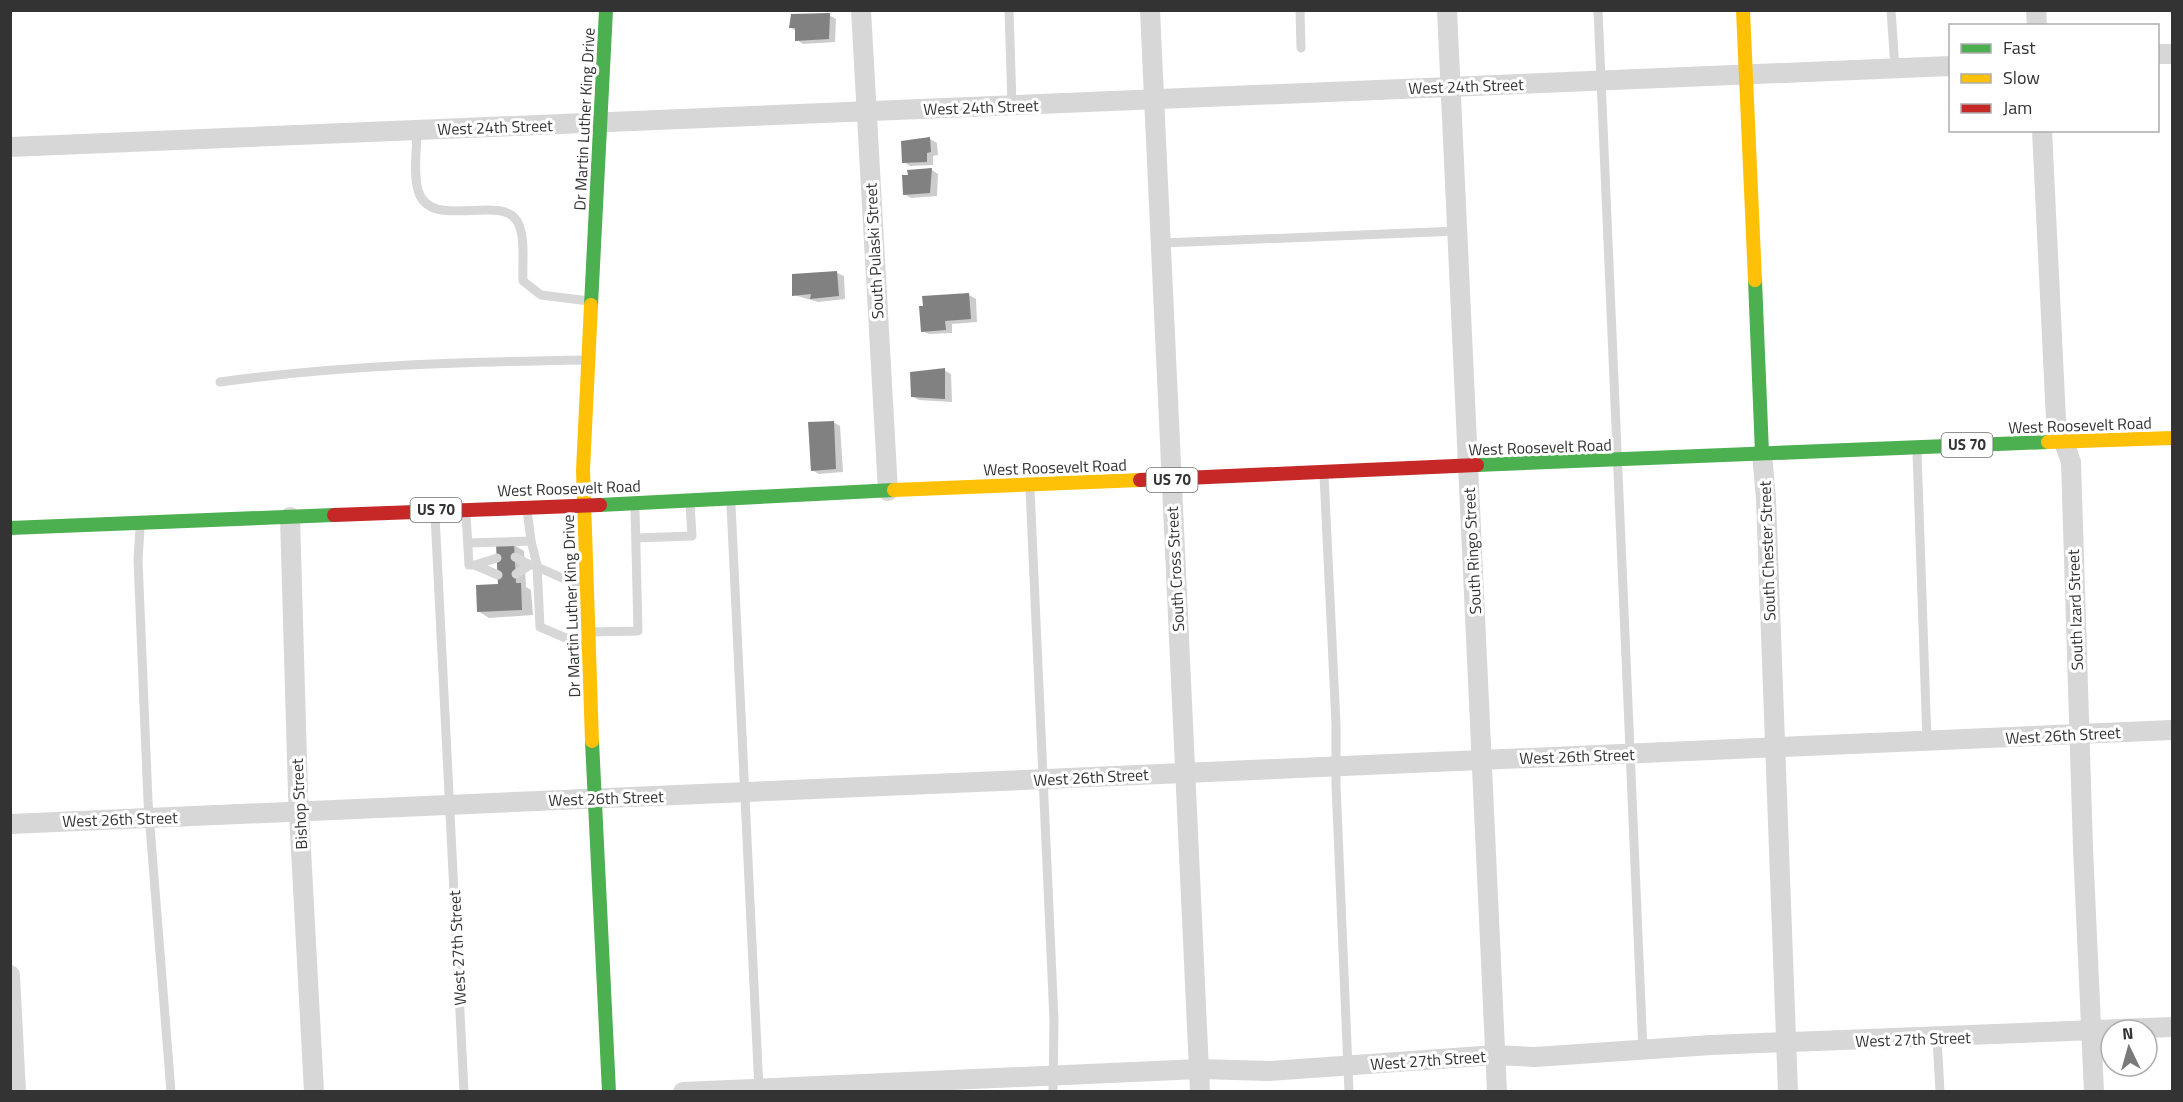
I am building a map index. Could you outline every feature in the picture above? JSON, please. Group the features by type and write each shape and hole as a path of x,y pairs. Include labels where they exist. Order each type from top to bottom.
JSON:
{"main road":[{"name":"Dr Martin Luther King Drive","path":"606,10 602,122 587,360 583,504 594,798 609,1092"},
{"name":"South Chester Street","path":"1743,10 1762,453"},
{"name":"West Roosevelt Road","path":"10,528 466,508 731,500 1029,484 1171,480 1762,453 2172,438"}],"street":[{"name":"South Pulaski Street","path":"861,10 888,491"},
{"name":"South Cross Street","path":"1150,10 1163,243 1171,480 1200,1092"},
{"name":"South Ringo Street","path":"1447,10 1467,467 1484,760 1497,1092"},
{"name":"West 24th Street","path":"10,147 1949,66"},
{"name":"South Izard Street","path":"2042,132 2056,420 2071,462 2079,734 2094,1092"},
{"name":"South Chester Street","path":"1762,453 1788,1092"},
{"name":"Bishop Street","path":"290,517 299,811 314,1092"},
{"name":"West 26th Street","path":"10,824 2172,730"},
{"path":"10,975 16,1092"},
{"name":"West 27th Street","path":"683,1092 1052,1084 1199,1069 1269,1071 1496,1055 1535,1057 1786,1042 1936,1038 2172,1027"}],"lane":[{"path":"1009,10 1012,105"},
{"path":"1300,10 1301,48"},
{"path":"1598,10 1643,1051"},
{"path":"1891,10 1895,68"},
{"path":"417,130 417,190 423,201 449,211 500,210 511,215 517,221 521,236 523,280 541,295 591,301"},
{"path":"1163,243 1458,231"},
{"path":"220,382 301,371 485,362 587,360"},
{"path":"1917,447 1927,741"},
{"path":"1324,473 1349,1092"},
{"path":"1029,484 1044,779 1053,1020 1052,1084"},
{"path":"731,500 759,1090"},
{"path":"636,538 692,536 690,501"},
{"path":"588,632 638,631 635,503"},
{"path":"527,506 540,627 589,648"},
{"path":"466,508 469,565 497,558"},
{"name":"West 27th Street","path":"435,510 464,1092"},
{"path":"141,522 138,560 150,818 171,1092"},
{"path":"468,543 531,541"},
{"path":"515,556 571,582 586,581"},
{"path":"475,565 498,574"},
{"path":"516,574 534,565"},
{"path":"1936,1038 1940,1092"}],"building":[{"path":"830,13 829,39 795,41 795,28 789,28 791,14"},
{"path":"930,137 931,152 927,153 927,162 902,163 901,141"},
{"path":"932,168 930,193 903,195 902,175 908,175 907,170"},
{"path":"837,271 839,296 810,299 811,294 792,296 792,274"},
{"path":"969,293 971,319 945,321 946,330 921,332 919,306 923,306 922,296"},
{"path":"945,368 945,399 911,397 910,372"},
{"path":"834,421 836,469 811,471 808,422"},
{"path":"514,543 516,583 521,583 522,610 477,612 476,585 498,584 496,544"}],"traffic: fast":[{"path":"591,305 606,10"},
{"path":"1755,280 1762,453"},
{"path":"1477,465 2048,442"},
{"path":"600,505 894,490"},
{"path":"10,528 334,515"},
{"path":"592,741 609,1092"}],"traffic: slow":[{"path":"1743,10 1755,280"},
{"path":"591,305 583,470 592,741"},
{"path":"2048,442 2172,438"},
{"path":"894,490 1140,480"}],"traffic: jam":[{"path":"1140,480 1477,465"},
{"path":"334,515 600,505"}]}
